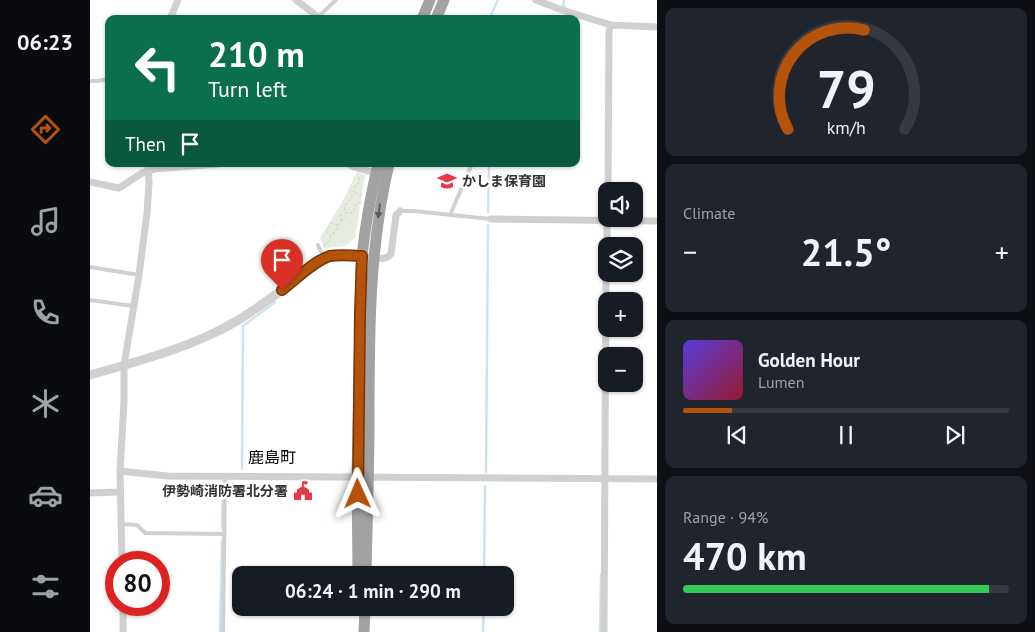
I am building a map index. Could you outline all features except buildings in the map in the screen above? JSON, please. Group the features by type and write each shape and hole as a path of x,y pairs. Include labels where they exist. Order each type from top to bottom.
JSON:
{"highway":[{"path":"424,15 430,0"},
{"path":"438,15 444,0"},
{"path":"366,566 360,299 388,167"},
{"path":"368,257 371,196 376,168"},
{"path":"358,566 363,477"},
{"path":"357,616 357,632"},
{"path":"364,632 365,616"}],"street":[{"path":"172,15 178,0"},
{"path":"296,0 315,15"},
{"path":"536,0 578,15"},
{"path":"580,16 611,25 657,27"},
{"path":"608,182 609,31 611,25"},
{"path":"148,167 155,169 180,167"},
{"path":"90,182 119,188 148,167"},
{"path":"122,551 120,471 124,365 147,213 148,167"},
{"path":"354,167 376,168"},
{"path":"90,374 175,349 228,326 263,304 324,258 343,255 384,259 388,257 391,254 396,215 400,211"},
{"path":"491,219 598,219"},
{"path":"643,220 657,221"},
{"path":"604,632 606,282"},
{"path":"120,471 167,476 657,479"},
{"path":"90,493 120,492"},
{"path":"122,616 123,632"}],"lane":[{"path":"320,15 336,0"},
{"path":"90,81 105,80"},
{"path":"450,215 471,167"},
{"path":"400,211 491,219"},
{"path":"318,245 324,258"},
{"path":"90,267 139,275"},
{"path":"90,300 133,306"},
{"path":"223,632 225,476"},
{"path":"121,524 137,525 145,533 224,534"}],"path":[{"path":"346,213 344,207 349,202 355,187 358,185 360,176"},
{"path":"354,193 363,196"},
{"path":"323,246 346,213 352,212 356,204 362,202"},
{"path":"342,220 340,215 344,216"},
{"path":"331,236 326,231 330,225 334,223 338,226"}],"shaded area":[{"path":"357,172 365,175 355,238 345,246 324,248 320,238 341,204"}],"waterway":[{"path":"491,15 498,0"},
{"path":"564,0 563,7 565,7"},
{"path":"488,212 489,167"},
{"path":"486,472 488,225"},
{"path":"242,469 243,326 275,302"},
{"path":"222,528 223,482"},
{"path":"484,566 485,486"},
{"path":"220,632 222,540"},
{"path":"600,632 601,575"},
{"path":"483,632 484,616"}],"place":[{"name":"かしま保育園","path":"447,181"},
{"name":"伊勢崎消防署北分署","path":"303,491"}],"district":[{"name":"鹿島町","path":"272,457"}],"route":[{"path":"282,290 324,258 343,255 362,256 358,494"}]}
